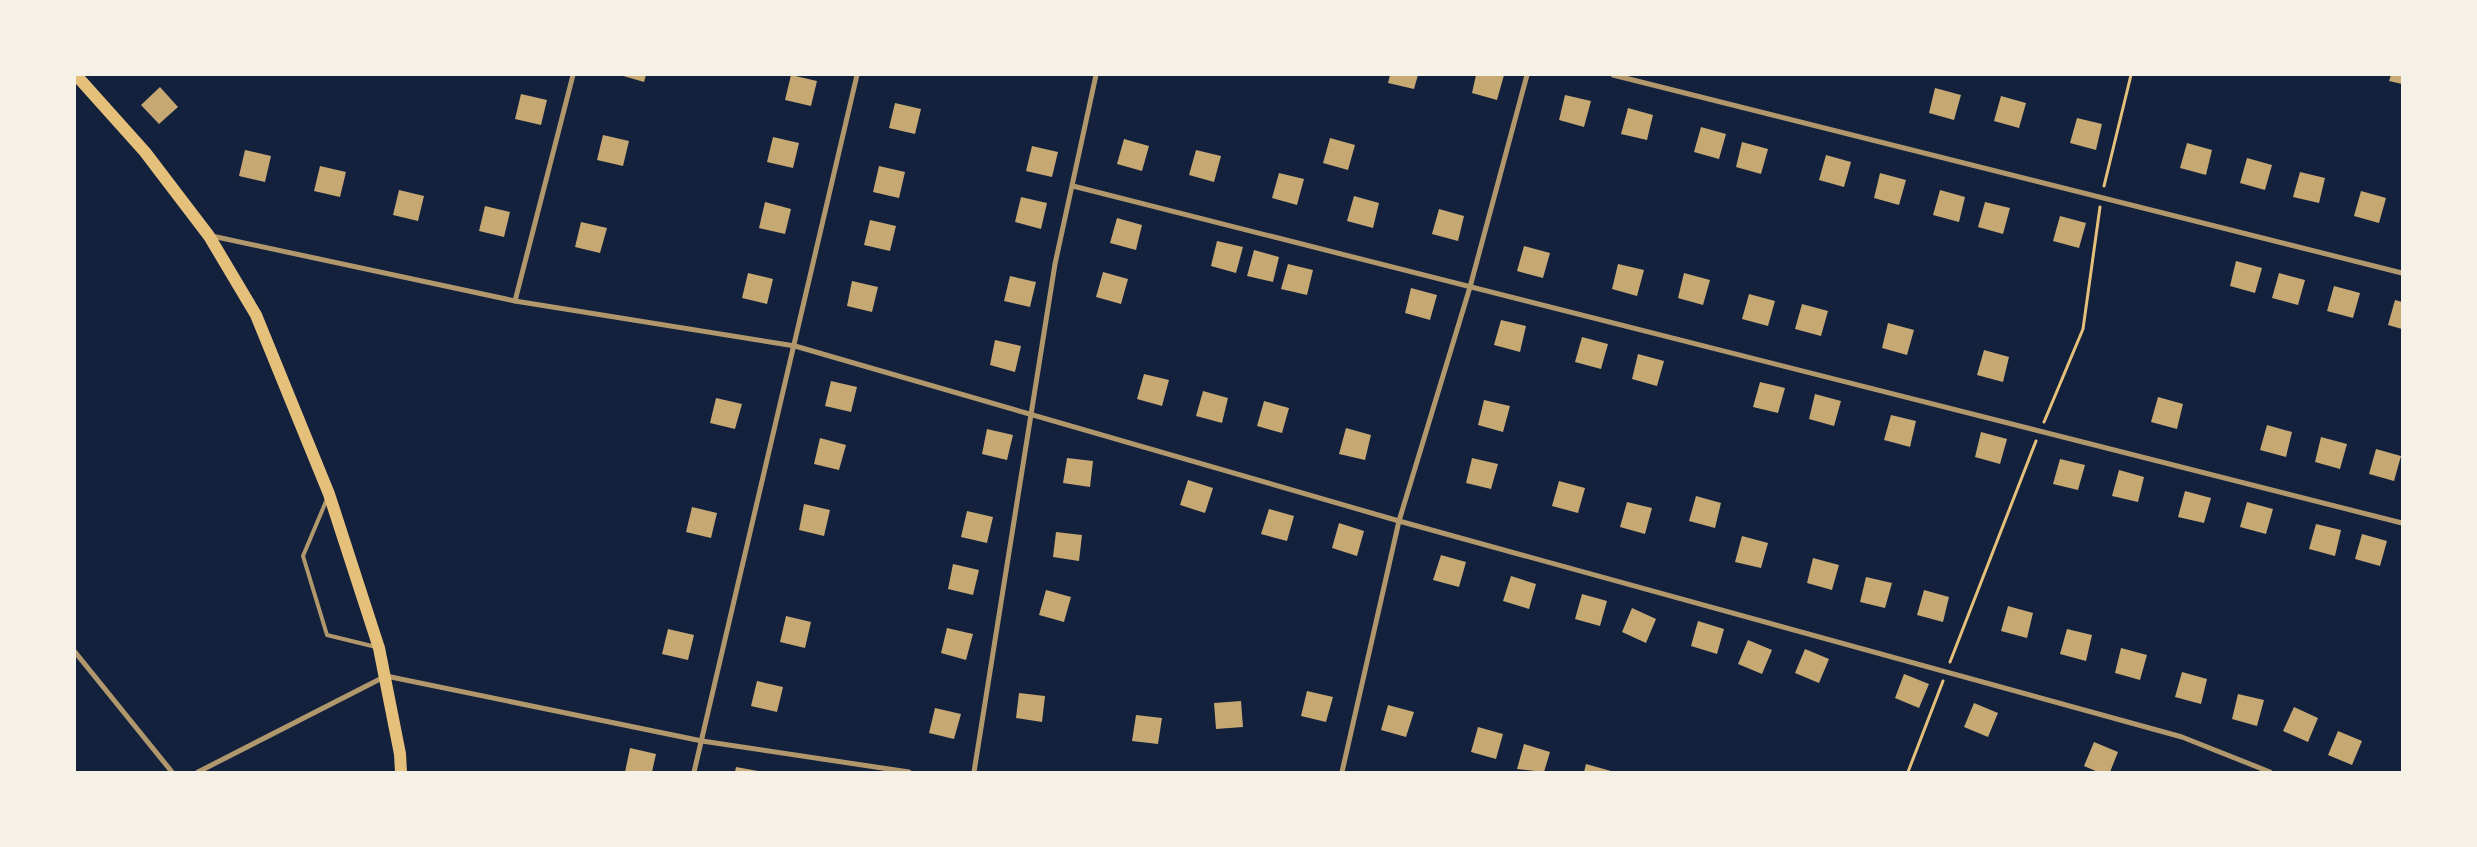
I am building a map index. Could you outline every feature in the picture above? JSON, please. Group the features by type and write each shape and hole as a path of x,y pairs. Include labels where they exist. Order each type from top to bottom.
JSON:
{"main road":[{"path":"76,75 144,152 209,236 256,315 329,494 379,648 400,754 401,772"}],"street":[{"path":"515,301 573,75"},
{"path":"694,772 857,75"},
{"path":"974,772 1055,264 1096,75"},
{"path":"1342,772 1399,521 1470,287 1527,75"},
{"path":"1613,75 2402,273"},
{"path":"1073,186 2402,522"},
{"path":"209,236 515,301 795,346 1399,521 2182,737 2270,772"},
{"path":"75,652 172,772"},
{"path":"198,772 386,676 702,740 909,772"}],"lane":[{"path":"329,494 302,556 327,635 379,648"}],"building":[{"path":"620,75 646,75 644,82"},
{"path":"791,75 817,81 811,106 785,100"},
{"path":"1390,75 1418,75 1414,89 1388,83"},
{"path":"1476,75 1504,75 1497,100 1472,93"},
{"path":"2391,75 2402,75 2402,84 2389,81"},
{"path":"160,87 178,107 159,124 141,105"},
{"path":"1935,88 1961,95 1954,120 1929,113"},
{"path":"521,94 547,100 541,125 515,119"},
{"path":"1565,95 1591,101 1584,127 1559,120"},
{"path":"2001,96 2026,103 2019,128 1994,121"},
{"path":"895,103 921,109 915,134 889,128"},
{"path":"1628,108 1653,115 1647,140 1621,134"},
{"path":"2077,118 2102,124 2096,150 2070,143"},
{"path":"1701,127 1726,134 1719,159 1694,152"},
{"path":"603,135 629,141 623,166 597,160"},
{"path":"773,137 799,143 793,168 767,162"},
{"path":"1330,138 1355,145 1348,170 1323,163"},
{"path":"1124,139 1149,146 1142,171 1117,164"},
{"path":"1742,142 1768,149 1761,174 1736,167"},
{"path":"2187,143 2212,150 2206,175 2180,168"},
{"path":"1032,146 1058,152 1052,177 1026,171"},
{"path":"245,150 271,156 265,182 239,176"},
{"path":"1196,150 1221,156 1214,182 1189,175"},
{"path":"1826,155 1851,162 1844,187 1819,180"},
{"path":"2247,158 2272,165 2265,190 2240,183"},
{"path":"320,166 346,172 340,197 314,191"},
{"path":"879,166 905,172 899,198 873,192"},
{"path":"2300,172 2325,178 2319,203 2293,197"},
{"path":"1279,173 1304,179 1297,205 1272,198"},
{"path":"1880,173 1906,180 1899,205 1874,198"},
{"path":"399,190 424,196 418,221 393,215"},
{"path":"1940,190 1965,197 1959,222 1933,215"},
{"path":"2361,191 2386,198 2379,223 2354,216"},
{"path":"1354,196 1379,203 1373,228 1347,221"},
{"path":"1021,197 1047,203 1041,229 1015,222"},
{"path":"765,202 791,209 785,234 759,228"},
{"path":"1985,202 2010,208 2003,234 1978,227"},
{"path":"485,206 510,212 504,237 479,231"},
{"path":"1439,209 1464,216 1458,241 1432,234"},
{"path":"2060,216 2086,223 2079,248 2053,241"},
{"path":"1117,218 1142,225 1136,250 1110,243"},
{"path":"870,220 896,226 890,251 864,245"},
{"path":"581,222 607,228 600,253 575,247"},
{"path":"1217,241 1243,247 1236,273 1211,266"},
{"path":"1524,246 1550,253 1543,278 1517,271"},
{"path":"1254,250 1279,257 1273,282 1247,276"},
{"path":"2236,261 2262,268 2255,293 2230,286"},
{"path":"1288,264 1313,270 1307,295 1281,289"},
{"path":"1618,264 1644,270 1637,296 1612,289"},
{"path":"1103,272 1128,279 1121,304 1096,297"},
{"path":"748,273 773,279 767,304 742,298"},
{"path":"1684,273 1710,280 1703,305 1678,298"},
{"path":"2279,273 2305,280 2298,305 2272,298"},
{"path":"1010,276 1036,282 1030,307 1004,301"},
{"path":"852,281 878,287 872,312 847,306"},
{"path":"2334,286 2360,293 2353,318 2327,311"},
{"path":"1411,288 1437,295 1430,320 1405,313"},
{"path":"1749,294 1775,301 1768,326 1742,319"},
{"path":"2395,300 2402,302 2402,329 2388,325"},
{"path":"1802,304 1828,311 1821,336 1795,329"},
{"path":"1501,320 1526,326 1520,352 1494,345"},
{"path":"1888,323 1914,330 1907,355 1882,348"},
{"path":"1582,337 1608,344 1601,369 1575,362"},
{"path":"995,340 1021,346 1015,372 990,365"},
{"path":"1984,350 2009,357 2003,382 1977,375"},
{"path":"1638,354 1664,361 1657,386 1632,379"},
{"path":"1144,374 1169,380 1162,406 1137,399"},
{"path":"831,381 857,387 851,412 825,406"},
{"path":"1760,382 1785,388 1778,413 1753,407"},
{"path":"1203,391 1228,398 1222,423 1196,416"},
{"path":"1815,394 1841,401 1834,426 1809,419"},
{"path":"2158,397 2183,404 2177,429 2151,422"},
{"path":"716,398 742,404 735,429 710,423"},
{"path":"1484,400 1510,406 1503,432 1478,425"},
{"path":"1264,401 1289,408 1282,433 1257,426"},
{"path":"1891,415 1916,421 1910,447 1884,440"},
{"path":"2267,425 2292,432 2286,457 2260,450"},
{"path":"1346,428 1371,435 1365,460 1339,454"},
{"path":"987,429 1013,435 1007,460 982,454"},
{"path":"1981,432 2007,439 2000,464 1975,457"},
{"path":"2321,437 2347,444 2340,469 2315,462"},
{"path":"820,438 846,445 839,470 814,464"},
{"path":"2376,449 2401,456 2394,481 2369,474"},
{"path":"1067,458 1093,461 1090,487 1063,483"},
{"path":"1472,458 1498,464 1491,489 1466,483"},
{"path":"2060,459 2085,465 2078,490 2053,484"},
{"path":"2119,470 2144,477 2138,502 2112,496"},
{"path":"1188,480 1213,488 1205,513 1180,505"},
{"path":"1559,481 1585,488 1578,513 1552,506"},
{"path":"2185,491 2211,498 2204,523 2178,517"},
{"path":"1696,496 1721,503 1715,528 1689,521"},
{"path":"1627,502 1652,508 1645,534 1620,527"},
{"path":"2247,502 2273,509 2266,534 2240,527"},
{"path":"804,504 830,510 824,536 799,530"},
{"path":"692,507 717,513 711,538 686,532"},
{"path":"1269,509 1294,516 1287,541 1261,534"},
{"path":"967,511 993,517 987,543 961,537"},
{"path":"1339,523 1364,531 1357,556 1332,548"},
{"path":"2316,524 2341,530 2335,556 2309,549"},
{"path":"1056,532 1082,535 1079,561 1053,557"},
{"path":"2362,534 2387,541 2380,566 2355,559"},
{"path":"1742,536 1768,543 1761,568 1735,562"},
{"path":"1441,555 1466,562 1459,587 1433,580"},
{"path":"1813,558 1839,565 1832,590 1807,583"},
{"path":"953,564 979,570 973,595 948,589"},
{"path":"1511,576 1536,584 1529,609 1503,601"},
{"path":"1866,577 1892,583 1885,608 1860,602"},
{"path":"1046,590 1071,597 1064,622 1039,615"},
{"path":"1924,590 1949,597 1943,622 1917,615"},
{"path":"1582,594 1607,601 1600,626 1575,619"},
{"path":"2008,606 2033,613 2027,638 2001,631"},
{"path":"1632,608 1656,619 1646,643 1622,632"},
{"path":"786,616 811,622 805,648 780,642"},
{"path":"1698,621 1724,629 1717,654 1691,646"},
{"path":"947,628 973,634 966,660 941,653"},
{"path":"668,629 694,635 688,660 662,654"},
{"path":"2067,629 2092,635 2086,661 2060,654"},
{"path":"1748,640 1772,650 1762,674 1738,664"},
{"path":"2121,648 2147,655 2140,680 2115,673"},
{"path":"1805,649 1829,659 1819,683 1795,673"},
{"path":"2182,672 2207,679 2201,704 2175,697"},
{"path":"1904,674 1929,684 1919,708 1895,698"},
{"path":"757,681 783,687 777,712 751,706"},
{"path":"1307,691 1333,697 1326,722 1301,716"},
{"path":"1019,693 1045,696 1042,722 1016,718"},
{"path":"2238,694 2264,700 2257,726 2232,719"},
{"path":"1241,701 1243,727 1216,729 1214,703"},
{"path":"1974,703 1998,713 1988,737 1964,727"},
{"path":"1388,705 1414,712 1406,737 1381,730"},
{"path":"2294,707 2318,718 2308,742 2283,731"},
{"path":"935,708 961,714 954,739 929,733"},
{"path":"1136,715 1162,718 1158,744 1132,741"},
{"path":"1478,727 1503,734 1496,759 1471,752"},
{"path":"2338,731 2362,741 2352,765 2328,755"},
{"path":"2094,742 2118,752 2110,772 2098,772 2084,766"},
{"path":"1524,744 1550,752 1544,772 1517,769"},
{"path":"630,748 656,754 652,772 625,772"},
{"path":"1586,764 1611,771 1611,772 1584,772"},
{"path":"736,767 758,771 758,772 735,772"}]}
